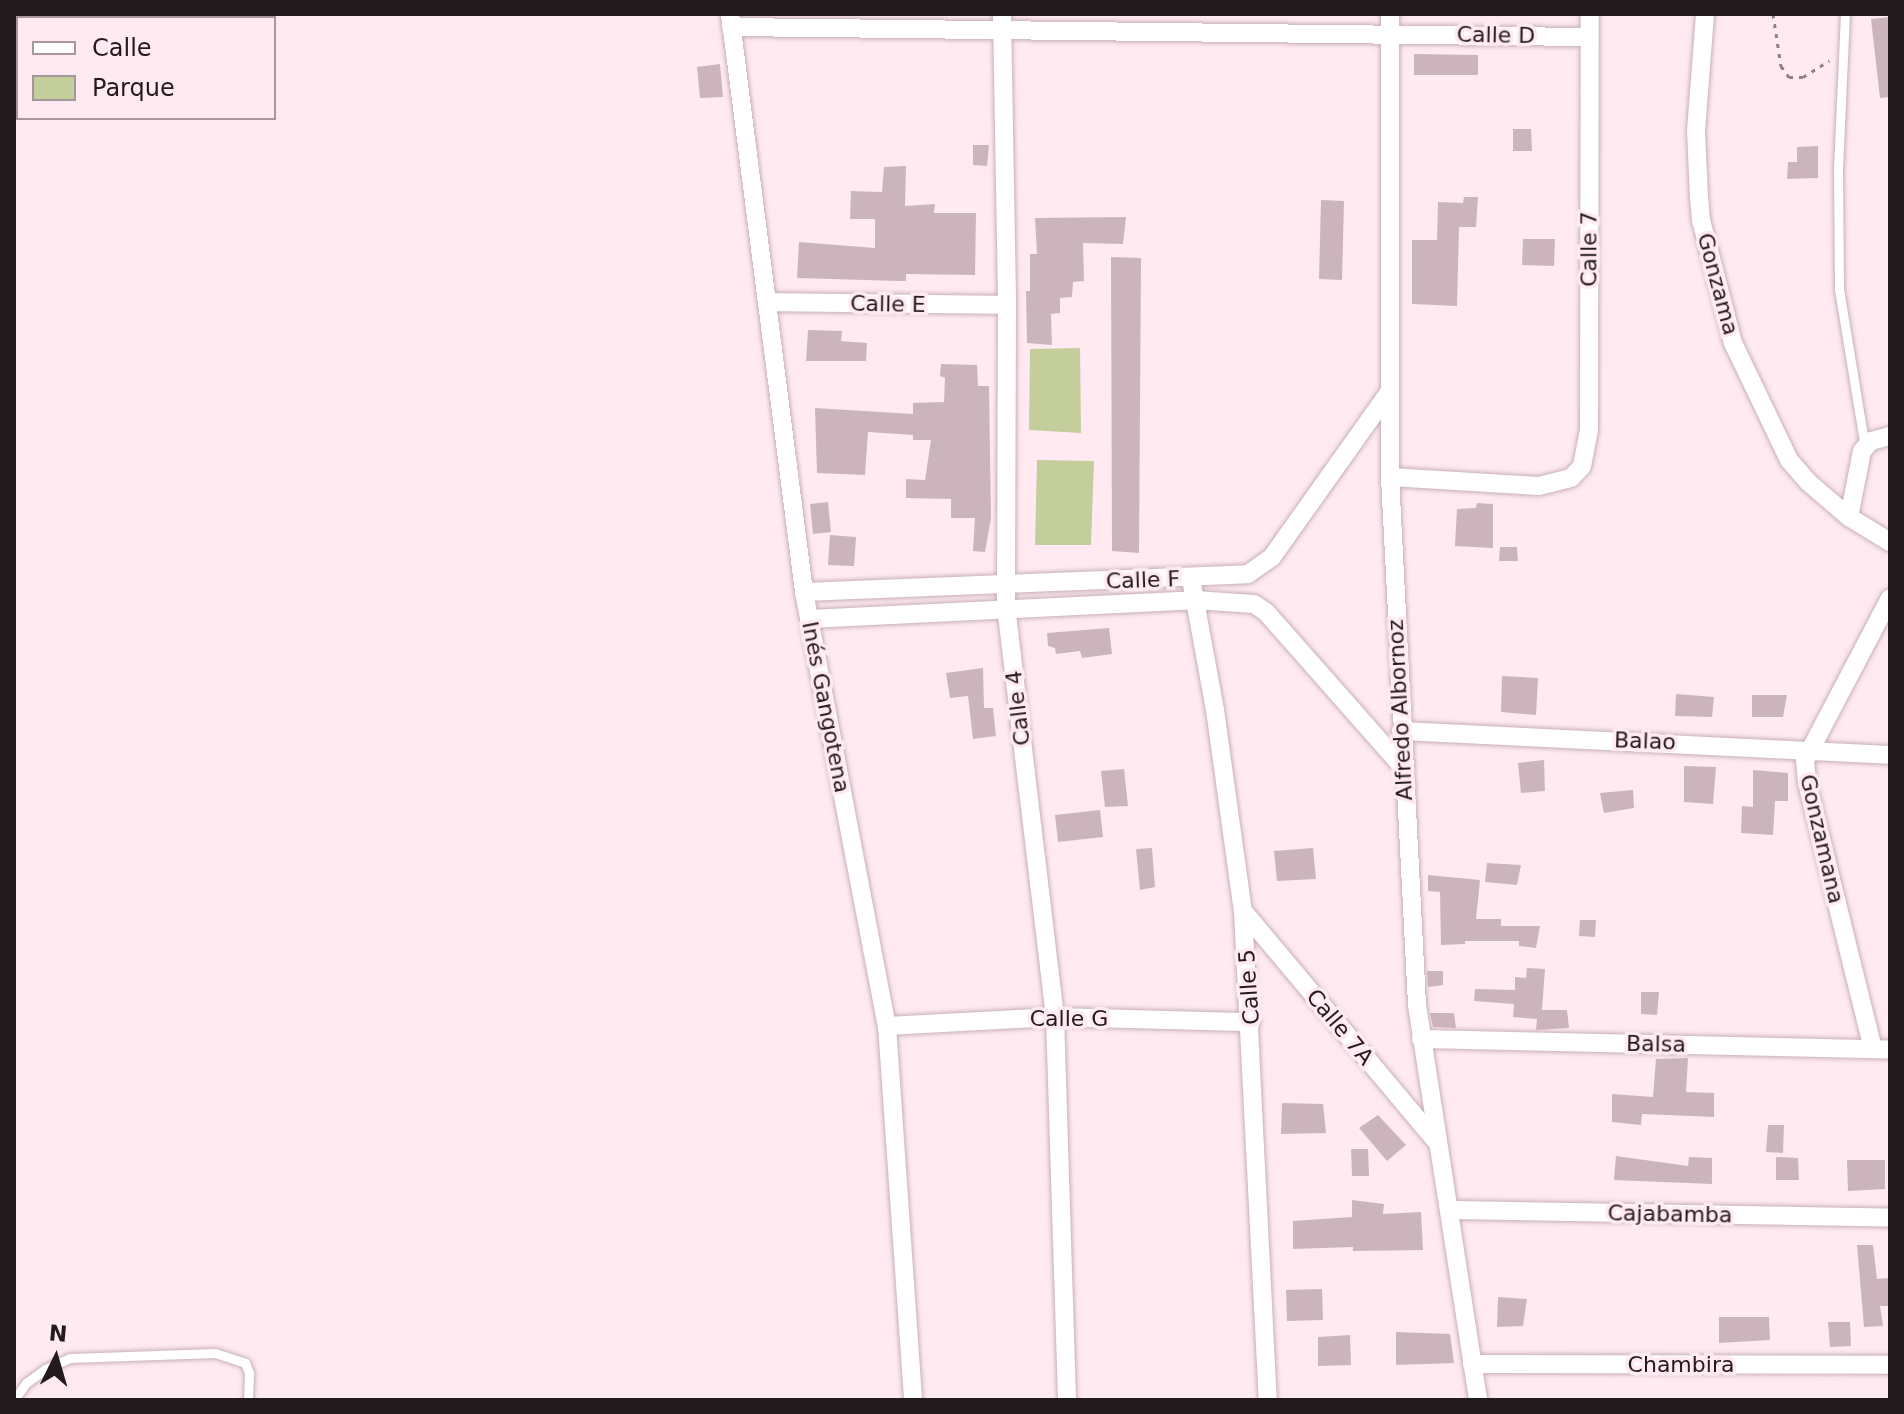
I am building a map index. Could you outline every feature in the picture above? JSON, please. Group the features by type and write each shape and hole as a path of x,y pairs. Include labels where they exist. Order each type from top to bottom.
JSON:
{"street":[{"name":"Calle 7","path":"1390,477 1539,486 1571,478 1582,466 1589,430 1590,14"},
{"name":"Gonzama","path":"1705,14 1696,131 1699,197 1701,220 1733,343 1789,460 1808,482 1849,517"},
{"name":"Calle D","path":"730,20 1390,23 1589,37"},
{"name":"Inés Gangotena","path":"730,20 769,302 785,460 804,592 887,1026 913,1400"},
{"name":"Calle 4","path":"1002,22 1007,305 1006,606 1055,1017 1067,1400"},
{"name":"Alfredo Albornoz","path":"1390,23 1390,477 1402,766 1421,1039 1478,1400"},
{"name":"Calle E","path":"769,302 1007,305"},
{"name":"Calle F","path":"804,592 1232,577 1261,568 1390,391"},
{"path":"1890,436 1865,447 1859,458 1849,517 1890,542"},
{"name":"Calle 5","path":"1191,579 1215,710 1243,911 1268,1400"},
{"name":"Gonzamana","path":"1881,1049 1807,782 1809,748 1890,598"},
{"name":"Calle F","path":"809,619 1006,606 1241,601 1266,612 1402,766"},
{"name":"Balao","path":"1401,731 1809,748 1890,755"},
{"name":"Calle 7A","path":"1243,911 1438,1143"},
{"name":"Calle G","path":"887,1026 1055,1017 1251,1022"},
{"name":"Balsa","path":"1421,1039 1881,1049"},
{"name":"Cajabamba","path":"1450,1210 1890,1218"},
{"name":"Chambira","path":"1472,1364 1890,1365"}],"lane":[{"path":"1845,14 1840,56 1839,289 1865,447"},
{"path":"14,1400 26,1383 45,1369 70,1358 215,1353 245,1363 249,1373 248,1400"}],"path":[{"path":"1773,14 1781,66 1789,77 1803,77 1840,56"}],"green space":[{"path":"1080,348 1081,433 1029,430 1030,349"},
{"path":"1037,460 1094,461 1091,545 1035,545"}],"building":[{"path":"1890,17 1890,97 1880,98 1871,19"},
{"path":"1414,54 1478,55 1478,75 1414,75"},
{"path":"720,64 723,97 700,98 697,67"},
{"path":"1513,129 1531,129 1532,151 1513,151"},
{"path":"973,145 989,145 987,166 973,165"},
{"path":"1818,146 1818,178 1787,179 1788,162 1797,162 1797,147"},
{"path":"906,166 905,206 935,204 934,213 976,213 975,275 906,274 906,281 797,278 799,242 875,248 875,219 850,219 851,191 882,192 884,167"},
{"path":"1464,197 1478,197 1476,227 1459,227 1457,306 1412,304 1412,240 1437,240 1438,202 1463,203"},
{"path":"1321,200 1344,201 1342,280 1319,279"},
{"path":"1126,217 1123,244 1083,243 1084,281 1073,282 1072,297 1060,298 1060,313 1051,314 1052,345 1027,343 1026,291 1030,291 1030,254 1037,254 1035,218"},
{"path":"1523,239 1555,239 1554,266 1522,265"},
{"path":"1111,257 1141,258 1139,553 1112,551"},
{"path":"808,330 842,331 841,341 867,343 866,361 806,361"},
{"path":"941,364 977,365 978,386 989,386 991,518 985,552 973,551 975,518 951,518 951,499 906,498 906,479 925,480 931,440 913,440 913,435 868,432 865,475 817,473 815,408 913,414 913,403 944,402 945,378 940,376"},
{"path":"828,502 831,532 813,534 810,504"},
{"path":"1477,503 1493,504 1493,548 1455,546 1457,509 1476,508"},
{"path":"830,535 856,537 854,566 828,565"},
{"path":"1500,547 1517,547 1518,561 1499,561"},
{"path":"1109,628 1112,654 1082,658 1080,651 1056,654 1055,648 1048,646 1047,633"},
{"path":"983,668 984,708 993,708 996,736 973,739 968,696 950,698 946,673"},
{"path":"1502,676 1538,678 1536,715 1501,712"},
{"path":"1676,694 1714,697 1712,717 1675,716"},
{"path":"1752,695 1787,695 1783,717 1752,717"},
{"path":"1544,760 1545,791 1521,793 1518,763"},
{"path":"1684,766 1716,767 1713,804 1684,802"},
{"path":"1124,769 1128,806 1105,807 1101,771"},
{"path":"1753,770 1788,773 1788,801 1775,801 1773,835 1741,833 1742,806 1753,807"},
{"path":"1633,790 1634,808 1604,813 1600,793"},
{"path":"1100,810 1103,837 1058,842 1055,815"},
{"path":"1152,848 1155,887 1140,890 1136,849"},
{"path":"1313,848 1316,879 1277,881 1274,851"},
{"path":"1487,863 1521,865 1517,885 1485,882"},
{"path":"1428,875 1480,880 1476,919 1501,919 1501,926 1540,926 1536,948 1519,946 1519,941 1465,941 1465,944 1441,945 1440,892 1428,891"},
{"path":"1580,920 1596,920 1595,937 1579,936"},
{"path":"1527,968 1545,969 1542,1010 1567,1010 1569,1028 1536,1030 1537,1019 1513,1017 1514,1004 1474,1001 1475,989 1515,990 1515,977 1526,978"},
{"path":"1427,971 1443,971 1443,985 1428,987"},
{"path":"1641,992 1659,992 1657,1015 1641,1014"},
{"path":"1430,1013 1454,1013 1456,1028 1433,1027"},
{"path":"1688,1058 1686,1092 1714,1093 1714,1117 1642,1114 1641,1125 1612,1122 1612,1094 1653,1097 1656,1059"},
{"path":"1282,1103 1323,1104 1326,1133 1281,1134"},
{"path":"1378,1115 1406,1145 1387,1161 1359,1128"},
{"path":"1768,1125 1784,1125 1783,1153 1766,1152"},
{"path":"1351,1149 1368,1149 1369,1176 1352,1176"},
{"path":"1616,1156 1688,1166 1689,1157 1712,1158 1712,1184 1614,1180"},
{"path":"1776,1157 1798,1158 1799,1180 1776,1180"},
{"path":"1847,1160 1885,1160 1885,1189 1848,1191"},
{"path":"1352,1200 1384,1204 1383,1214 1421,1212 1423,1250 1353,1251 1353,1247 1293,1249 1293,1221 1352,1217"},
{"path":"1857,1245 1873,1245 1877,1279 1890,1278 1890,1306 1880,1306 1883,1326 1864,1327"},
{"path":"1322,1289 1323,1320 1287,1321 1286,1290"},
{"path":"1498,1297 1527,1299 1523,1326 1497,1327"},
{"path":"1719,1317 1769,1317 1770,1340 1719,1343"},
{"path":"1828,1322 1850,1322 1851,1346 1830,1347"},
{"path":"1396,1332 1450,1334 1454,1363 1396,1365"},
{"path":"1350,1335 1351,1365 1318,1366 1318,1337"}]}
